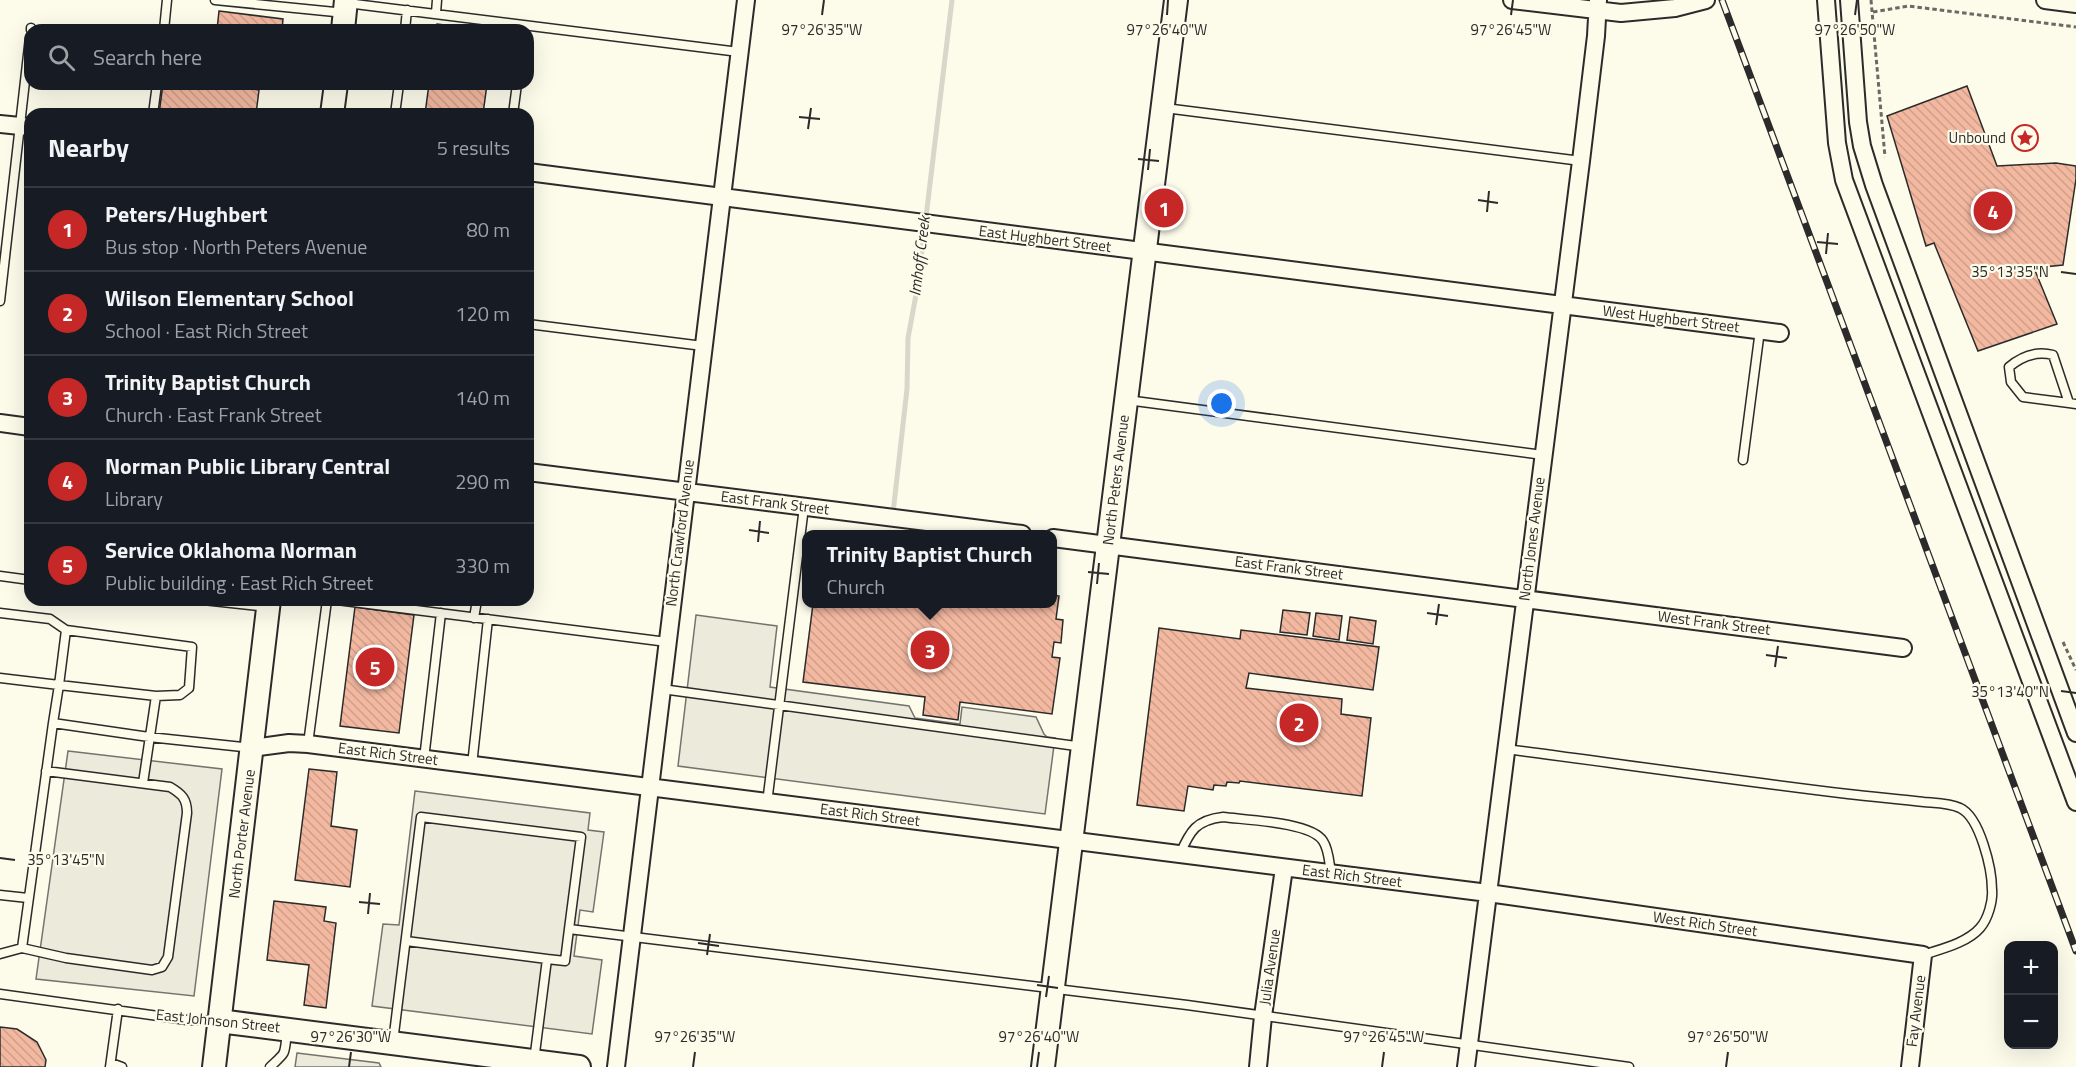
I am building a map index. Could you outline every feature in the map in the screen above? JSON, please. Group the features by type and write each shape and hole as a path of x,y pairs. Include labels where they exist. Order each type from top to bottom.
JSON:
{"street":[{"name":"North Crawford Avenue","path":"616,1067 684,491 746,0"},
{"name":"North Peters Avenue","path":"1043,1067 1176,0"},
{"path":"1512,0 1598,5 1621,13 1650,11 1706,0"},
{"path":"1826,0 1837,143 1844,180 2076,802"},
{"path":"1849,0 1858,122 1862,146 2076,734"},
{"path":"2045,0 2076,4"},
{"name":"North Jones Avenue","path":"1466,1067 1581,161 1598,5"},
{"path":"333,108 335,90"},
{"path":"0,124 24,127"},
{"name":"East Hughbert Street","path":"534,173 1562,305"},
{"name":"West Hughbert Street","path":"1562,305 1780,333"},
{"path":"0,423 24,426"},
{"name":"East Frank Street","path":"534,473 989,530"},
{"name":"East Frank Street","path":"1057,539 1525,598"},
{"name":"West Frank Street","path":"1525,598 1903,648"},
{"name":"North Porter Avenue","path":"214,1067 269,606"},
{"name":"East Rich Street","path":"252,748 289,743 309,744 1488,892"},
{"name":"Julia Avenue","path":"1258,1067 1284,868"},
{"name":"West Rich Street","path":"1488,892 1923,955"},
{"name":"Fay Avenue","path":"1910,1067 1923,955"},
{"name":"East Johnson Street","path":"219,1021 393,1043 505,1062 534,1062 579,1067"}],"lane":[{"path":"165,24 167,0"},
{"path":"215,0 345,11 407,10 505,24"},
{"path":"436,13 437,0"},
{"path":"406,24 407,10"},
{"path":"534,28 739,52"},
{"path":"26,108 27,90"},
{"path":"154,108 156,90"},
{"path":"396,108 398,90"},
{"path":"514,108 515,90"},
{"path":"1162,108 1581,161"},
{"path":"0,301 24,134"},
{"path":"534,325 703,346"},
{"path":"1743,460 1760,330"},
{"path":"2042,352 2053,356 2073,404 2023,397 2011,382 2009,367 2017,360 2042,352"},
{"path":"1126,400 1543,455"},
{"path":"767,803 804,507"},
{"path":"0,576 24,579"},
{"path":"309,744 326,606"},
{"path":"385,606 667,642"},
{"path":"474,618 476,606"},
{"path":"424,759 441,613"},
{"path":"0,614 50,619 66,630 192,646 189,688 180,695 156,696 0,678"},
{"path":"472,765 488,619"},
{"path":"22,948 66,630"},
{"path":"662,689 1083,747"},
{"path":"143,783 156,696"},
{"path":"53,723 149,737 252,748"},
{"path":"1506,749 1961,808 1973,820 1990,871 1993,891 1989,911 1980,928 1966,938 1923,955"},
{"path":"0,954 22,948 66,958 152,970 162,967 168,957 188,813 187,802 181,794 170,787 46,771"},
{"path":"393,1043 421,817 581,837 565,961 406,941"},
{"path":"1180,854 1192,829 1213,818 1297,827 1317,834 1323,841 1327,849 1331,874"},
{"path":"0,895 28,898"},
{"path":"569,929 1263,1016 1629,1067"},
{"path":"534,1062 547,959"},
{"name":"East Johnson Street","path":"0,994 187,1020 219,1021"},
{"path":"117,1009 111,1065 122,1067"},
{"path":"270,1067 285,1053 288,1029"}],"path":[{"path":"1871,0 1886,164"},
{"path":"1864,12 1908,6 2076,27"},
{"path":"2059,633 2076,670"}],"shaded area":[{"path":"696,615 777,626 770,687 909,706 915,718 960,724 962,707 1036,717 1044,734 1055,738 1045,814 678,766"},
{"path":"68,751 222,769 194,996 36,979"},
{"path":"415,791 590,813 588,830 604,832 593,912 580,910 574,956 602,960 592,1034 372,1006 383,924 399,925"},
{"path":"297,1053 379,1063 381,1067 295,1067"}],"building":[{"path":"219,11 283,19 283,24 218,24"},
{"path":"1967,86 1997,166 2056,163 2076,166 2063,265 2034,268 2057,324 1978,351 1934,243 1926,246 1887,116"},
{"path":"162,90 259,90 257,108 160,108"},
{"path":"428,90 486,90 484,108 426,108"},
{"path":"1057,596 1059,596 1056,619 1063,620 1061,643 1054,642 1052,657 1060,658 1052,714 960,702 958,720 923,715 925,697 803,682 812,608 1057,608"},
{"path":"355,607 414,615 399,733 340,726"},
{"path":"1283,610 1310,613 1307,635 1280,632"},
{"path":"1316,613 1342,616 1339,640 1313,636"},
{"path":"1350,617 1376,621 1373,644 1347,640"},
{"path":"1159,628 1240,639 1241,630 1379,647 1373,690 1249,673 1246,688 1342,699 1341,714 1371,718 1362,796 1240,781 1239,783 1227,782 1226,786 1214,785 1213,790 1188,786 1184,811 1137,805"},
{"path":"309,769 337,772 331,826 357,830 350,887 295,880"},
{"path":"274,901 326,907 324,921 336,923 326,1008 304,1005 309,965 267,960"},
{"path":"0,1027 17,1029 37,1042 46,1060 45,1067 0,1067"}],"waterway":[{"name":"Imhoff Creek","path":"893,513 907,389 908,338 918,284 952,0"}],"railway":[{"path":"1722,0 2076,951"}],"place":[{"name":"Unbound","path":"2025,138"},
{"name":"Peters/Hughbert","path":"1164,208"},
{"name":"Norman Public Library Central","path":"1993,211"},
{"name":"Trinity Baptist Church","path":"930,650"},
{"name":"Service Oklahoma Norman","path":"375,667"},
{"name":"Wilson Elementary School","path":"1299,723"}]}
